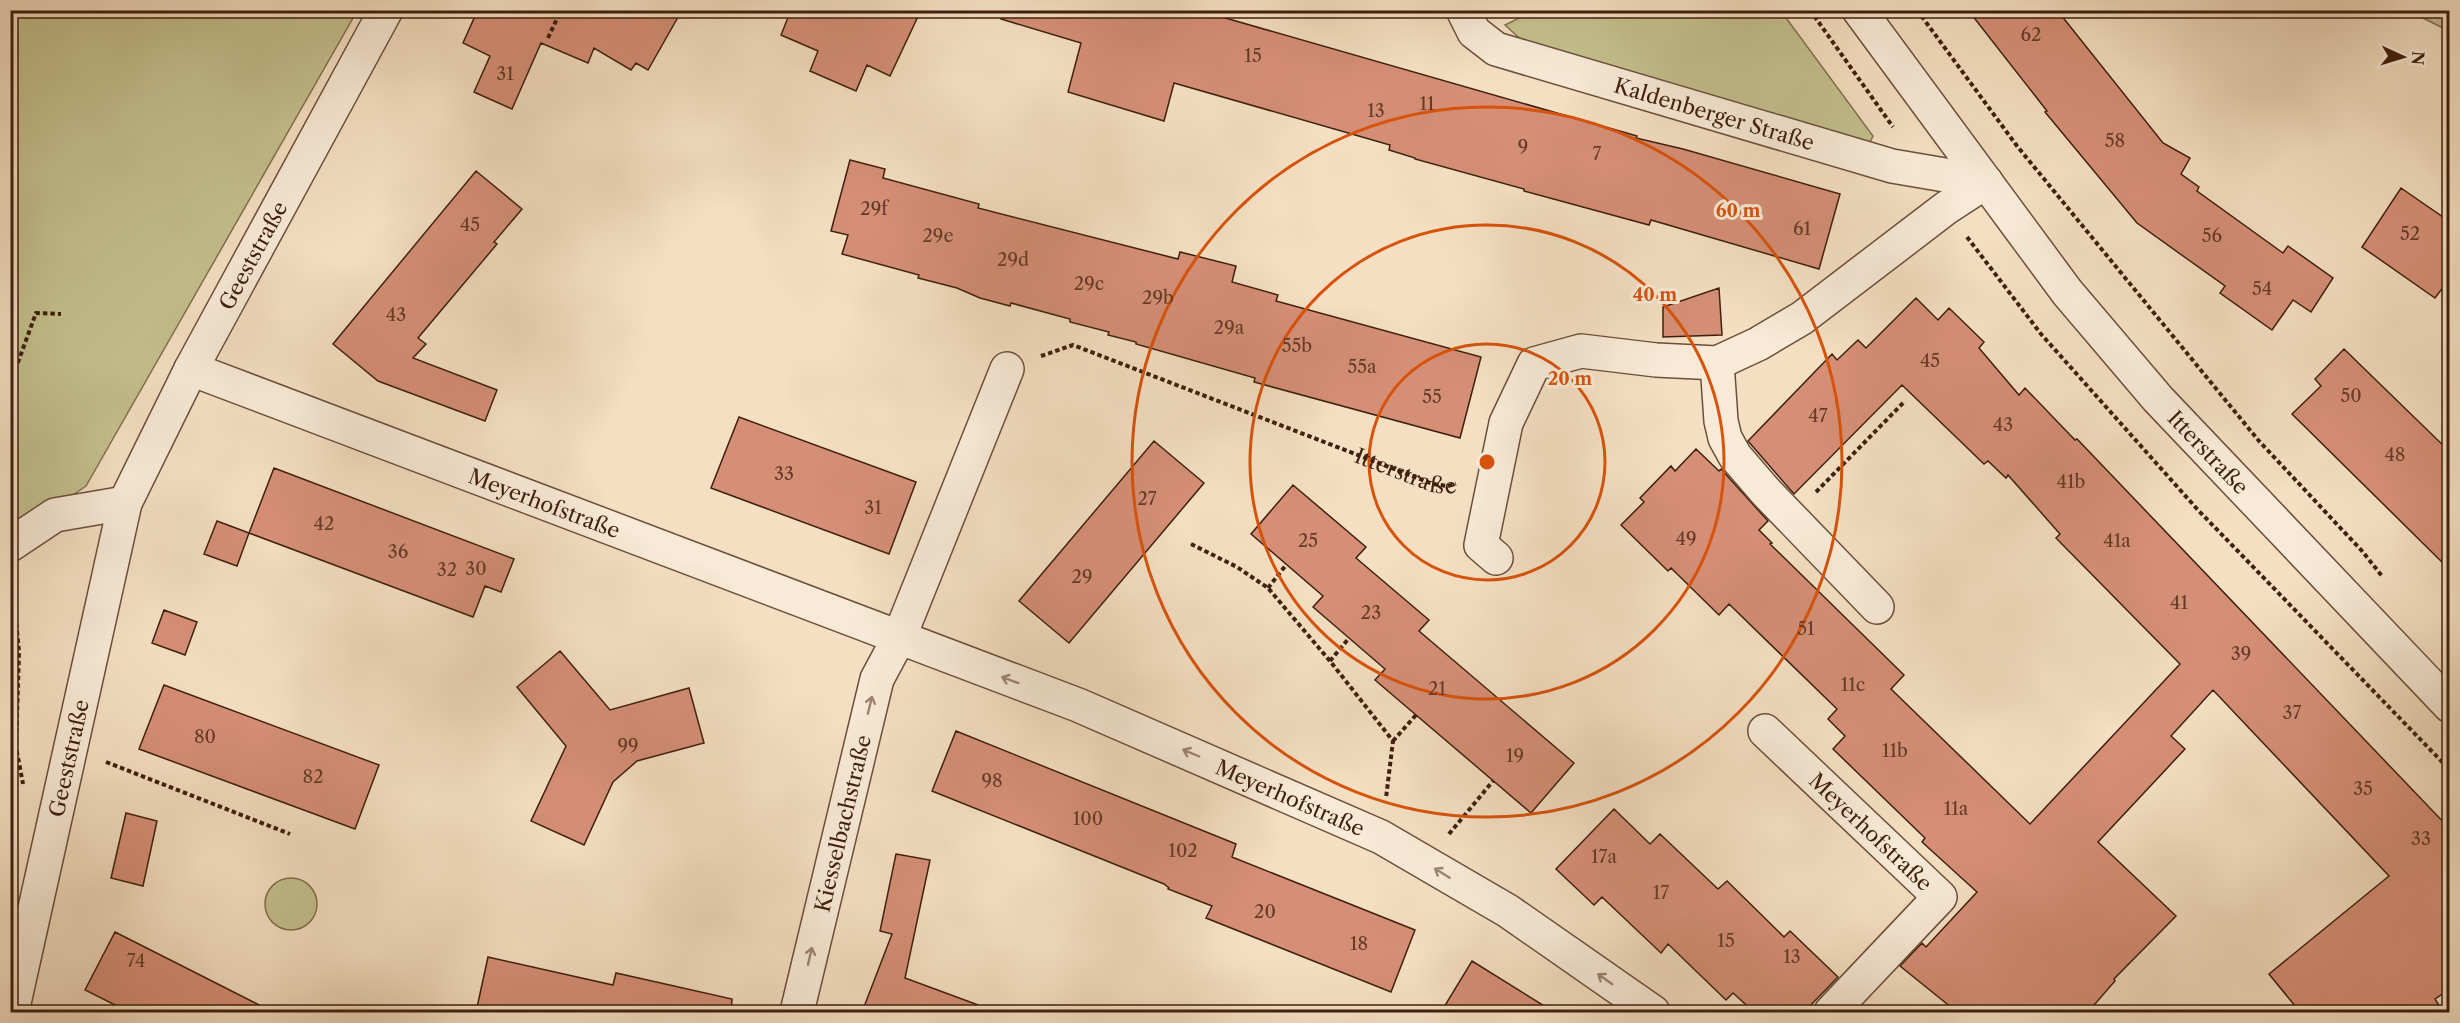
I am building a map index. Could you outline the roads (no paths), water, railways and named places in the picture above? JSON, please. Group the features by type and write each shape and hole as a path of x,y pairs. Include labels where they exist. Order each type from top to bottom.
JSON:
{"street":[{"name":"Geeststraße","path":"12,1012 125,504 191,369 386,10"},
{"name":"Kaldenberger Straße","path":"1463,10 1474,32 1496,50 1892,166 1986,182"},
{"name":"Itterstraße","path":"1859,10 2067,292 2157,399 2450,706"},
{"path":"1496,558 1481,545 1506,423 1534,364 1581,351 1656,360 1717,363 1758,344 1802,318 1946,208 1986,182"},
{"path":"1717,363 1718,397 1725,438 1735,456 1877,607"},
{"name":"Meyerhofstraße","path":"191,369 1078,705 1381,837 1508,911 1653,1012"},
{"path":"899,638 1007,369"},
{"path":"10,545 54,515 125,504"},
{"name":"Kiesselbachstraße","path":"797,1012 877,679 899,638"},
{"name":"Meyerhofstraße","path":"1765,731 1940,897 1831,1012"}]}
